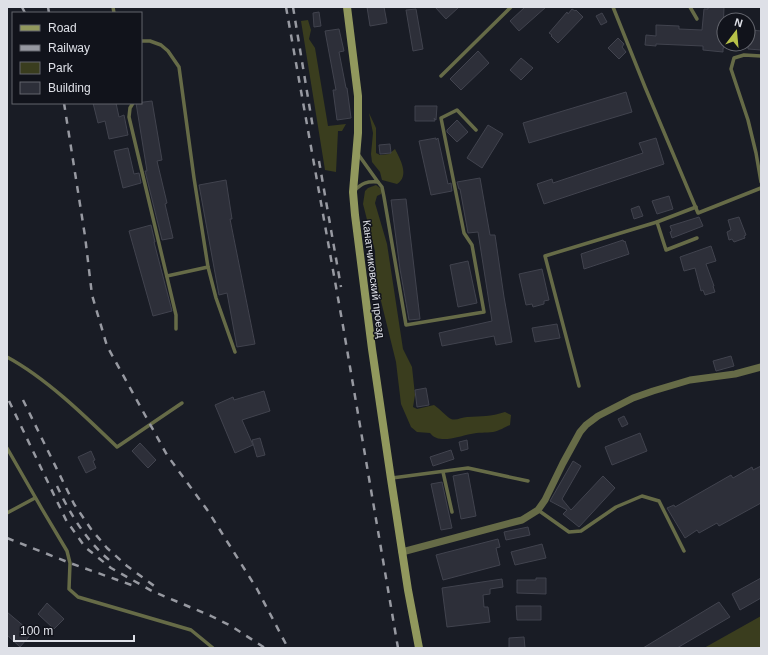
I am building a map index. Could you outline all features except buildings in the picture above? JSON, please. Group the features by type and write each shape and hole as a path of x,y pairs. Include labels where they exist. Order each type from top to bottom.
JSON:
{"street":[{"name":"Канатчиковский проезд","path":"347,7 358,96 353,192 361,271 402,552 419,648"},
{"path":"402,552 522,520 538,510 545,500 580,432 586,425 598,416 633,398 653,391 690,380 735,374 761,367"}],"lane":[{"path":"441,76 511,7"},
{"path":"613,7 698,213 761,188"},
{"path":"690,7 698,19"},
{"path":"142,41 150,41 161,45 171,54 179,67 208,267 216,298 235,352"},
{"path":"761,56 744,55 734,58 731,69 748,120 761,182"},
{"path":"132,104 130,108 129,117 176,314 176,329"},
{"path":"356,151 382,187 406,325 484,312 472,245 464,233 441,118 457,110 476,130"},
{"path":"353,192 362,183 369,181 378,182"},
{"path":"579,386 545,256 657,222 696,207"},
{"path":"657,222 666,250 697,238"},
{"path":"167,276 208,267"},
{"path":"7,357 21,364 54,390 117,447 182,403"},
{"path":"7,448 67,551 70,563 69,589 78,597 191,630 213,648"},
{"path":"391,478 468,468 528,481"},
{"path":"443,472 452,512"},
{"path":"538,510 569,532 581,531 616,507 642,496 659,501 684,551"},
{"path":"7,513 35,498"}],"green space":[{"path":"308,20 311,30 309,39 315,48 328,126 346,124 342,131 338,131 336,172 325,170 301,21"},
{"path":"369,113 376,128 376,153 380,155 389,154 395,149 403,167 403,177 397,184 382,180 380,172 372,162 371,154 373,133"},
{"path":"376,185 383,190 381,194 377,196 375,203 387,244 403,349 412,367 415,395 413,407 417,409 434,405 451,419 490,416 505,412 511,415 510,425 493,432 476,433 449,439 434,437 430,433 417,432 411,427 401,404 396,362 376,285 375,251 363,204 365,191"},
{"path":"761,616 761,648 704,648"}],"railway":[{"path":"22,7 24,12"},
{"path":"48,7 49,12"},
{"path":"286,7 343,326 398,648"},
{"path":"293,7 313,128"},
{"path":"64,104 85,236 92,295 107,346 167,455 208,511 257,589 288,648"},
{"path":"319,161 341,287"},
{"path":"23,400 74,504 91,529 107,548 127,566 157,588"},
{"path":"9,401 66,520 85,547 111,568 152,591 231,626 265,648"},
{"path":"57,486 80,528 96,547 113,563"},
{"path":"7,538 137,587"}]}
